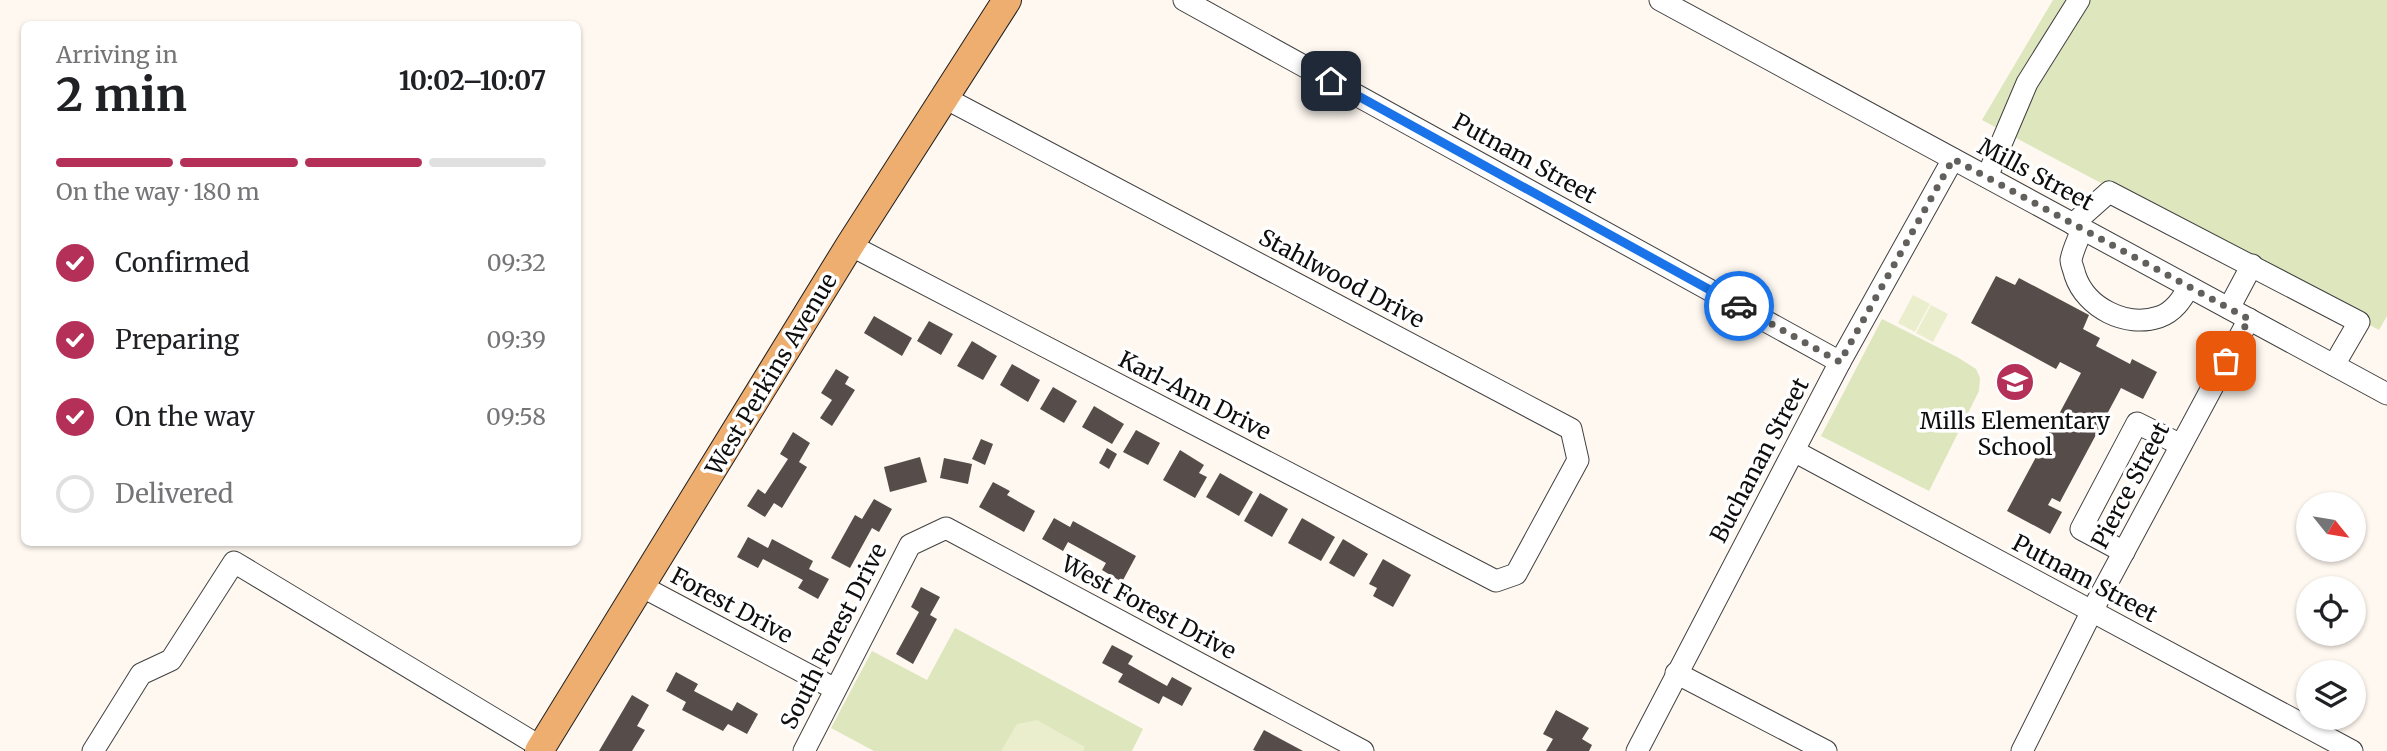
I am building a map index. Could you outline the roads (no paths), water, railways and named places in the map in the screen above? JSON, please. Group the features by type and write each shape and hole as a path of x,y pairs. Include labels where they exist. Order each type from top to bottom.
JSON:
{"main road":[{"name":"West Perkins Avenue","path":"540,749 850,245 1007,0"}],"street":[{"name":"Putnam Street","path":"1184,0 1840,362"},
{"name":"Mills Street","path":"1660,0 2387,394"},
{"path":"1987,177 2027,83 2079,0"},
{"name":"Stahlwood Drive","path":"944,98 1571,429 1578,460 1517,575"},
{"name":"Buchanan Street","path":"1637,751 1840,362 1953,159"},
{"path":"2189,286 2177,306 2161,317 2141,319 2104,311 2088,298 2078,282 2071,262 2078,226 2109,192 2359,322 2334,365"},
{"name":"Karl-Ann Drive","path":"850,245 1496,581 1517,575"},
{"path":"2229,308 2252,265"},
{"name":"Pierce Street","path":"2022,751 2092,611 2249,319"},
{"path":"2124,552 2081,529 2137,423 2181,445"},
{"name":"Putnam Street","path":"1794,451 2352,751"},
{"name":"West Forest Drive","path":"910,545 946,528 1363,751"},
{"name":"South Forest Drive","path":"804,751 910,545"},
{"path":"93,751 141,674 171,660 234,562 540,749"},
{"name":"Forest Drive","path":"641,586 835,690"},
{"path":"1676,673 1826,751"}],"place":[{"name":"Mills Elementary School","path":"2015,382"}]}
